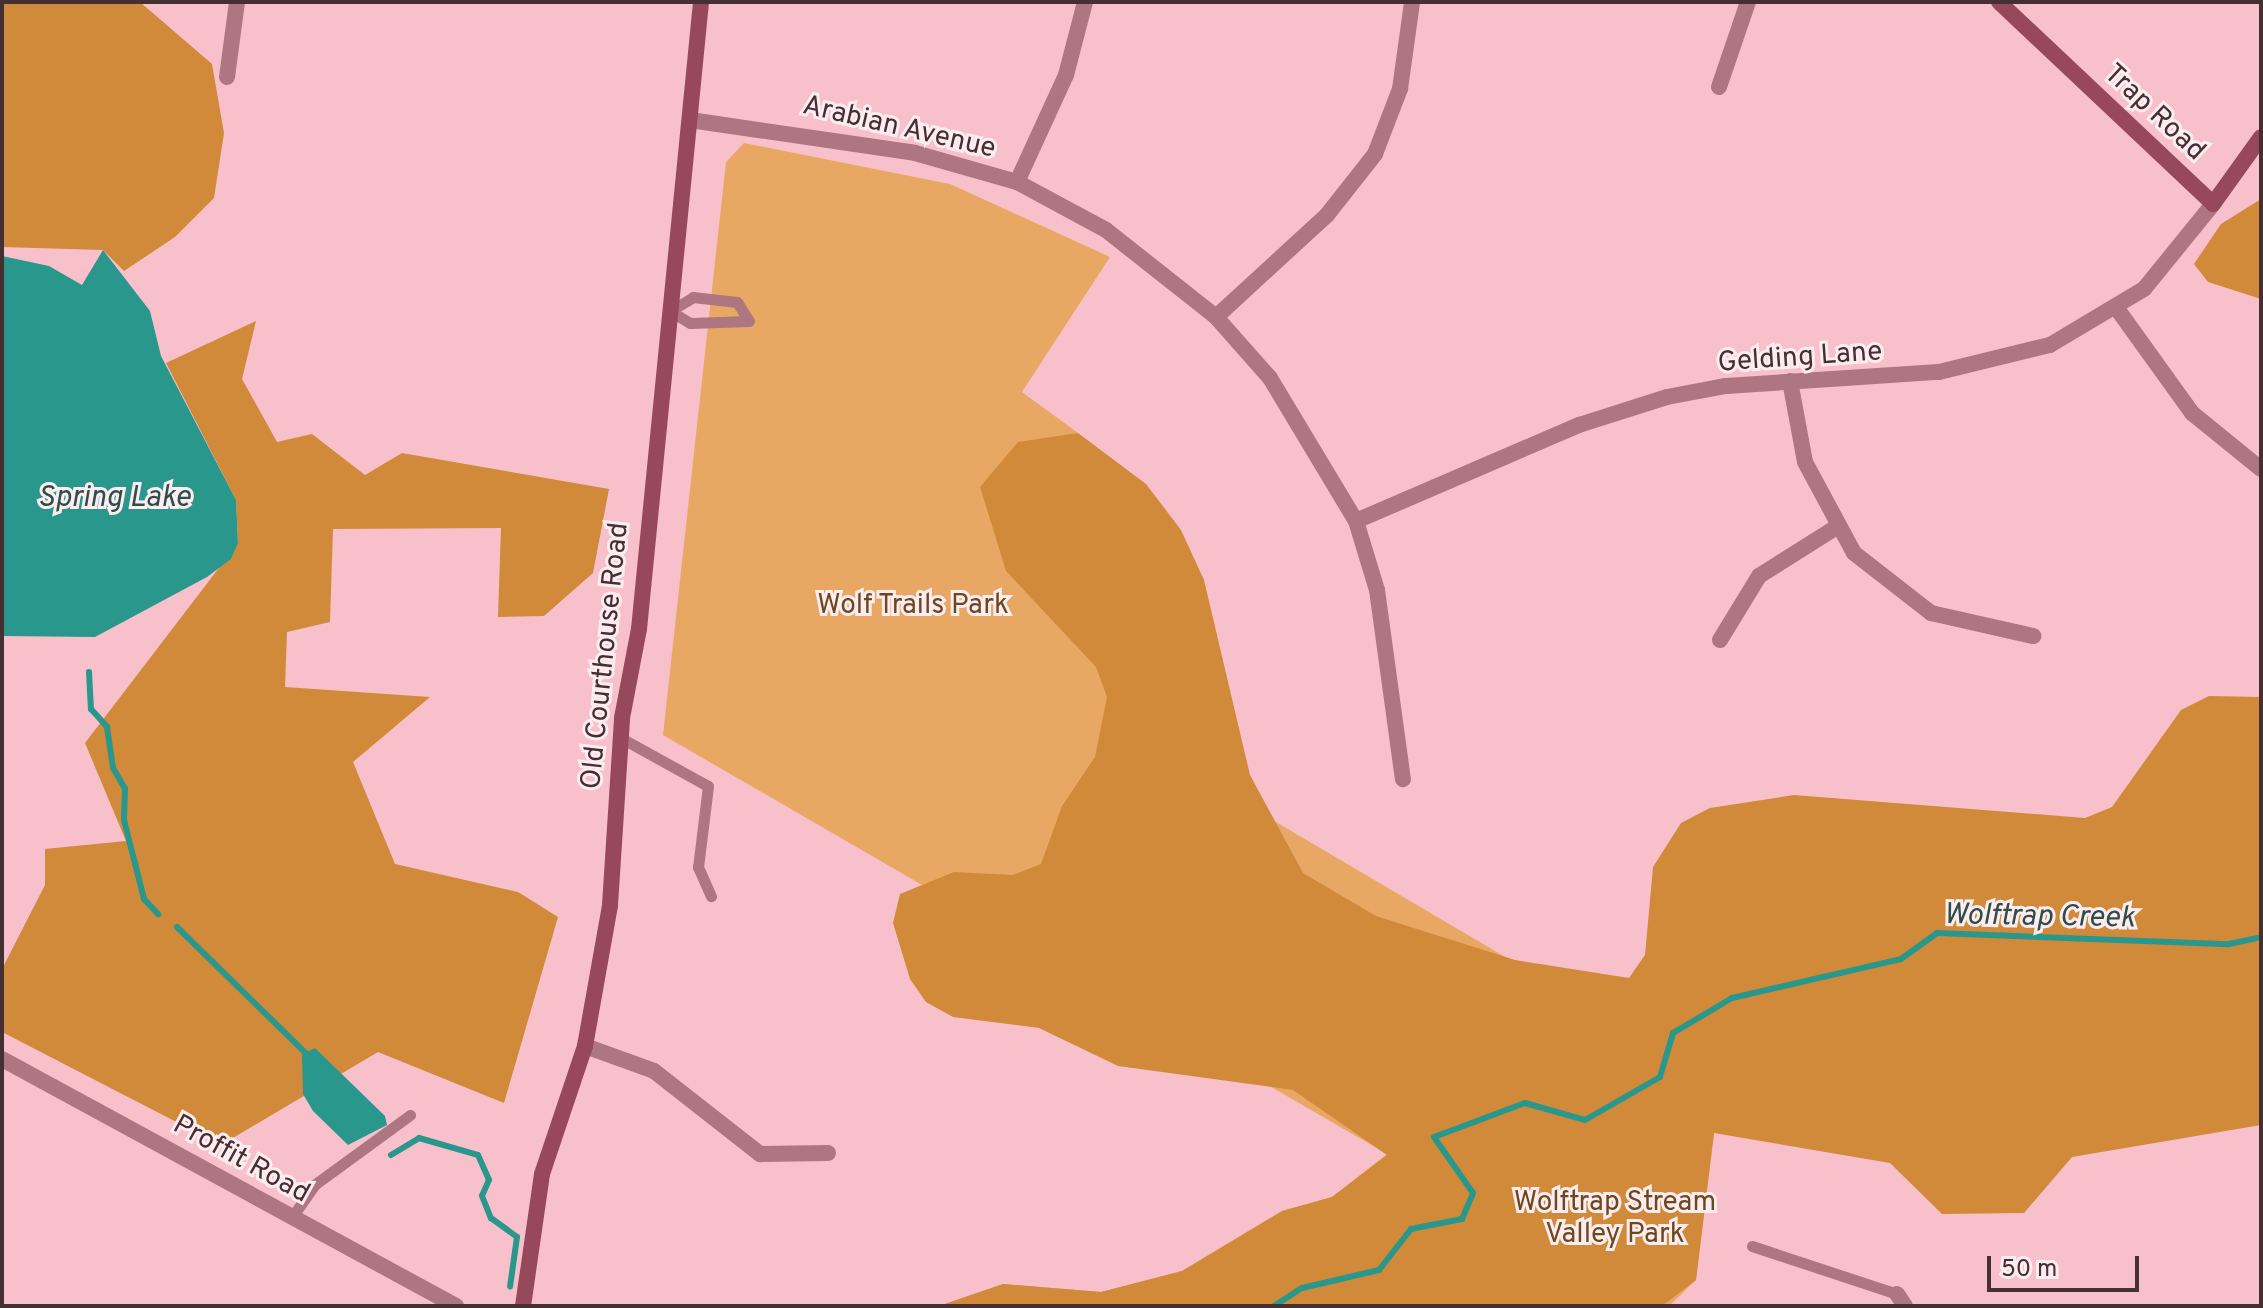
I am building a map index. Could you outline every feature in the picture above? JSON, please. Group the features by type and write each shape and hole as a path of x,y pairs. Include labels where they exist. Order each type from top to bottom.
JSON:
{"street":[{"path":"227,77 237,2"},
{"name":"Old Courthouse Road","path":"523,1306 555,1120 585,1046 610,905 621,738 670,311 701,2"},
{"path":"1017,182 1066,75 1085,2"},
{"path":"1216,317 1327,215 1375,154 1400,89 1412,2"},
{"path":"1719,87 1748,2"},
{"name":"Trap Road","path":"1999,2 2213,204 2261,137"},
{"name":"Arabian Avenue","path":"690,120 915,153 1017,182 1106,230 1216,317 1270,378 1356,521 1377,590 1403,779"},
{"name":"Gelding Lane","path":"1356,521 1613,412 1726,386 1885,379 2001,360 2050,345 2118,310 2170,263 2213,204"},
{"path":"2118,310 2192,413 2261,469"},
{"path":"1790,381 1805,462 1835,528 1877,577 1931,613 2033,636"},
{"path":"1720,640 1759,576 1835,528"},
{"path":"585,1046 654,1071 760,1154 828,1153"},
{"name":"Proffit Road","path":"2,1059 456,1306"}],"lane":[{"path":"693,297 737,302 749,321 690,323 670,311 693,297"},
{"path":"621,738 708,786 698,867 711,896"},
{"path":"292,1217 314,1185 410,1115"},
{"path":"1752,1246 1901,1300"}],"green space":[{"path":"2,2 140,2 212,64 224,133 214,198 175,237 124,271 103,250 2,247"},
{"name":"Wolf Trails Park","path":"744,143 950,184 1110,257 1022,392 1078,433 1208,782 1731,1090 1714,1133 1696,1280 1669,1306 939,1306 1003,1284 1101,1292 1182,1271 1282,1211 1332,1197 1387,1154 663,735 726,162"},
{"path":"2261,199 2261,299 2208,282 2194,264 2221,224"},
{"path":"256,321 242,379 277,442 312,434 365,475 402,453 609,489 593,573 544,616 498,617 501,528 333,529 330,622 287,632 285,687 430,697 353,762 395,864 518,892 558,917 504,1103 378,1052 221,1145 2,1032 2,969 45,885 45,849 126,841 85,743 238,543 236,500 166,363"},
{"name":"Wolftrap Stream Valley Park","path":"1078,433 1146,484 1181,530 1204,580 1250,775 1303,873 1376,916 1515,960 1629,978 1645,955 1653,867 1681,823 1710,808 1794,795 2085,818 2112,807 2181,710 2209,696 2261,697 2261,1125 2072,1157 2024,1213 1942,1214 1890,1163 1714,1133 1696,1280 1662,1306 939,1306 1003,1284 1101,1292 1182,1271 1282,1211 1332,1197 1387,1155 1293,1090 1118,1066 1039,1028 953,1017 926,1002 910,979 893,923 900,894 954,872 1013,875 1041,864 1062,806 1095,757 1107,697 1096,667 1006,571 980,487 1018,442"}],"water":[{"name":"Spring Lake","path":"103,250 150,311 161,356 236,500 238,543 231,559 207,577 95,637 2,636 2,256 49,266 82,285"},
{"path":"315,1048 385,1116 387,1125 348,1145 313,1111 303,1094 302,1054"}],"waterway":[{"path":"89,672 91,709 107,727 113,768 125,789 124,820 144,899 158,914"},
{"path":"177,927 311,1058"},
{"name":"Wolftrap Creek","path":"1274,1306 1302,1288 1379,1270 1411,1229 1462,1219 1473,1193 1434,1137 1525,1103 1585,1120 1660,1077 1673,1033 1732,998 1901,959 1937,933 2229,944 2261,937"},
{"path":"391,1155 419,1138 478,1155 489,1180 482,1196 491,1218 517,1237 510,1287"}]}
